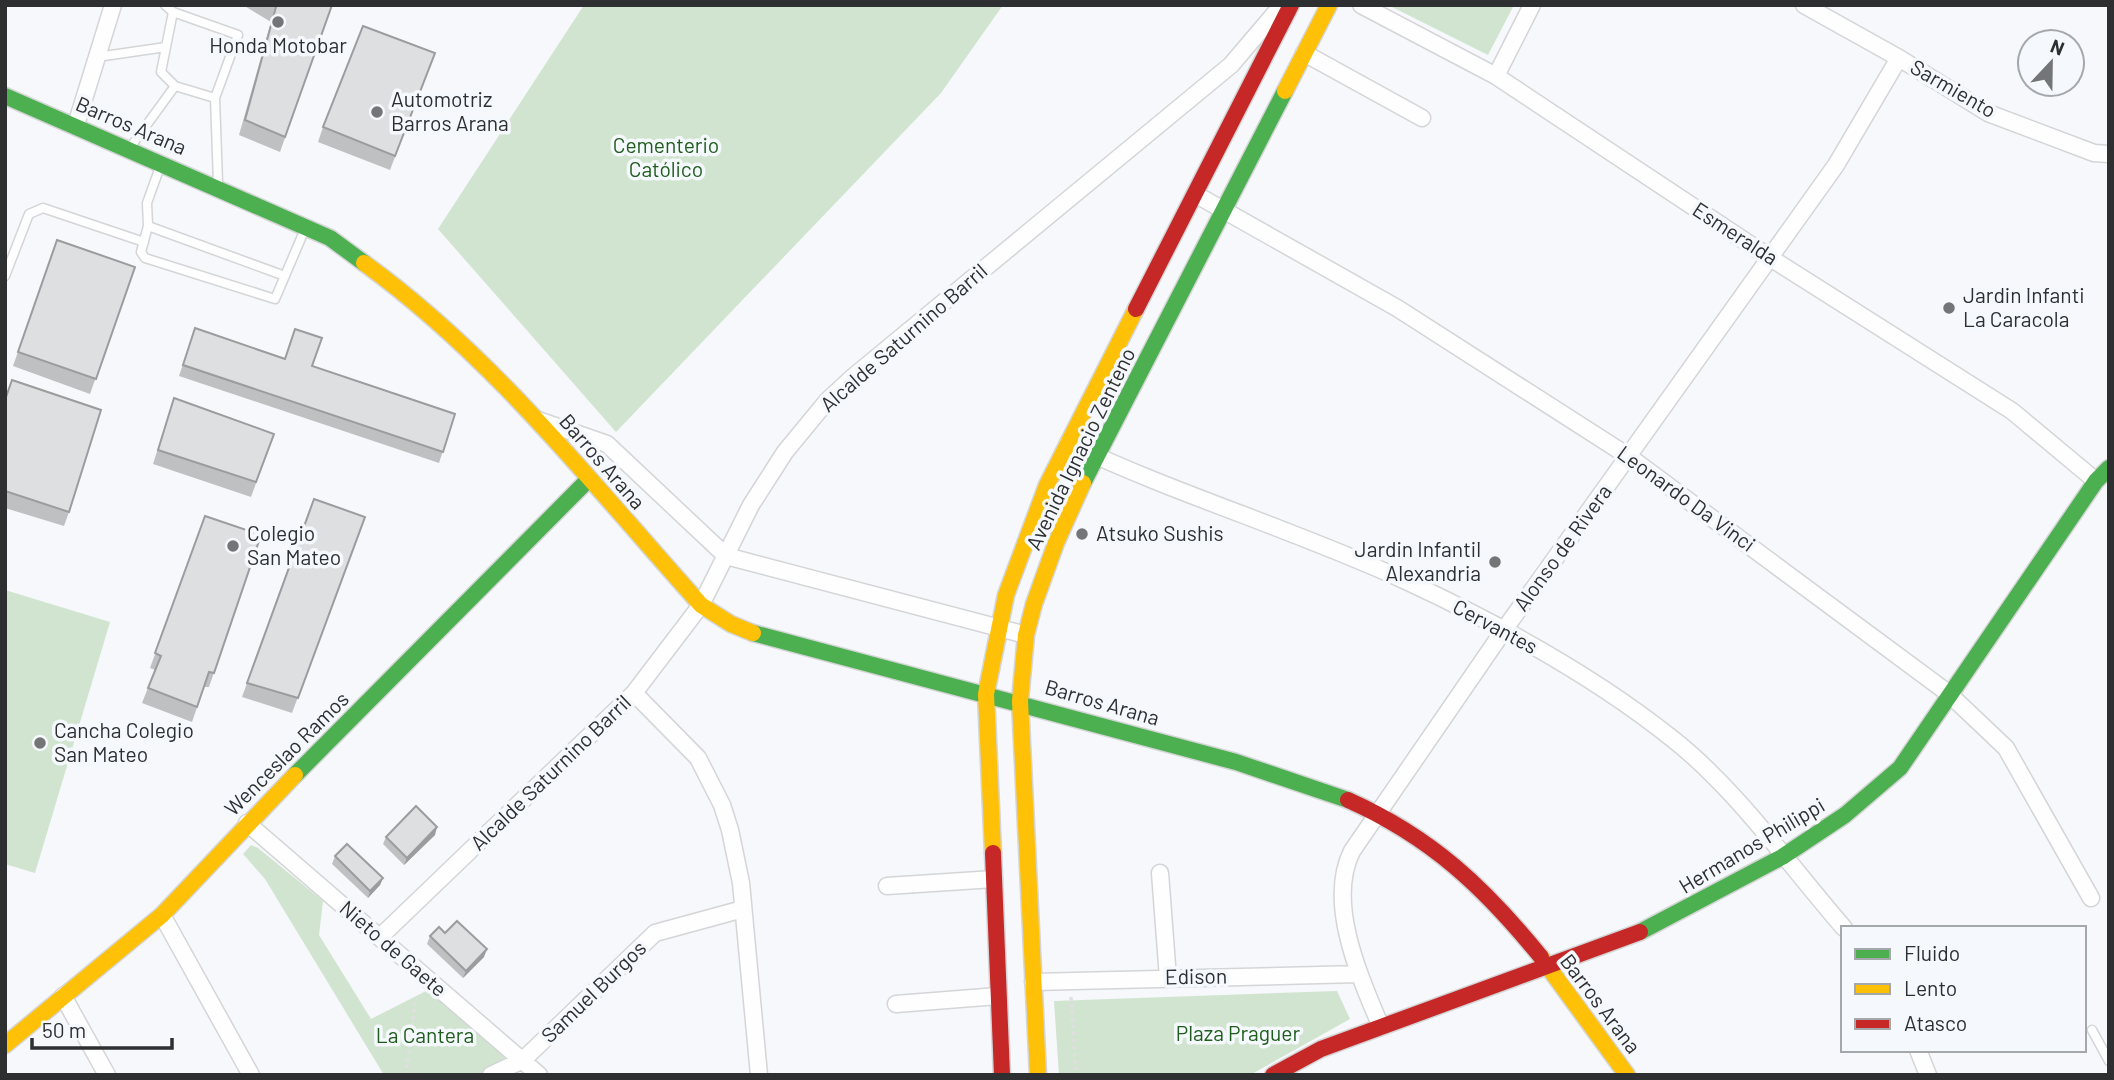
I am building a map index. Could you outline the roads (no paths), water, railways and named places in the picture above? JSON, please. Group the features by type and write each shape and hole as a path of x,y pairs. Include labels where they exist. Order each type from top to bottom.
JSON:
{"street":[{"path":"76,125 113,5"},
{"name":"Alcalde Saturnino Barril","path":"380,936 634,693 701,606 767,478 827,401 863,368 1231,65 1282,5"},
{"name":"Avenida Ignacio Zenteno","path":"1002,1075 986,694 997,630 1029,527 1068,443 1291,5"},
{"name":"Avenida Ignacio Zenteno","path":"1038,1075 1020,701 1026,635 1056,543 1097,457 1329,5"},
{"name":"Esmeralda","path":"1361,5 1496,76 1769,257 2012,411 2096,481"},
{"path":"1496,76 1532,5"},
{"name":"Sarmiento","path":"1804,5 1899,58 1988,113 2094,153 2109,154"},
{"path":"1304,53 1422,118"},
{"name":"Alonso de Rivera","path":"1381,1027 1359,974 1342,905 1342,880 1352,852 1504,630 1836,165 1899,58"},
{"path":"1231,65 1249,76 1247,91"},
{"name":"Barros Arana","path":"5,96 306,226 370,266 419,304 485,363 701,606 731,624 769,639 1020,701 1318,787 1379,813 1410,831 1467,874 1511,919 1627,1075"},
{"name":"Leonardo Da Vinci","path":"1195,194 1397,309 1628,456 1948,693 2006,748 2091,898"},
{"name":"Barros Arana","path":"538,420 607,444 726,556 997,630 1026,635"},
{"name":"Cervantes","path":"1068,443 1404,580 1504,630 1615,696 1676,741 1733,796 1842,926"},
{"name":"Hermanos Philippi","path":"1273,1075 1321,1049 1654,928 1782,857 1845,815 1900,768 1948,693 2096,481 2109,468"},
{"name":"Wenceslao Ramos","path":"5,1045 162,915 247,823 588,480"},
{"path":"634,693 698,758 711,781 730,831 743,909 759,1075"},
{"name":"Nieto de Gaete","path":"247,823 539,1075"},
{"path":"1160,873 1168,978"},
{"path":"887,886 994,879"},
{"name":"Samuel Burgos","path":"491,1075 523,1060 655,933 743,909"},
{"path":"162,915 251,1075"},
{"name":"Edison","path":"1034,982 1359,974"},
{"path":"63,996 107,1075"},
{"path":"896,1004 998,996"},
{"path":"1919,1052 1928,1075"}],"lane":[{"path":"165,5 173,12 238,35 215,98 218,186"},
{"path":"173,12 161,72 175,86 215,98"},
{"path":"97,57 166,47"},
{"path":"130,148 175,86"},
{"path":"162,162 147,203 148,226 141,252 145,258 275,299 306,226"},
{"path":"5,276 29,214 43,208 145,242"},
{"path":"148,226 285,276"},
{"path":"2092,1030 2109,1061"}],"place":[{"name":"Honda Motobar","path":"278,22"},
{"name":"Automotriz Barros Arana","path":"377,112"},
{"name":"Jardin Infanti La Caracola","path":"1949,308"},
{"name":"Atsuko Sushis","path":"1082,534"},
{"name":"Colegio San Mateo","path":"233,546"},
{"name":"Jardin Infantil Alexandria","path":"1495,562"},
{"name":"Cancha Colegio San Mateo","path":"40,743"}],"park label":[{"name":"Cementerio Católico","path":"666,158"},
{"name":"Plaza Praguer","path":"1238,1034"},
{"name":"La Cantera","path":"425,1036"}]}
